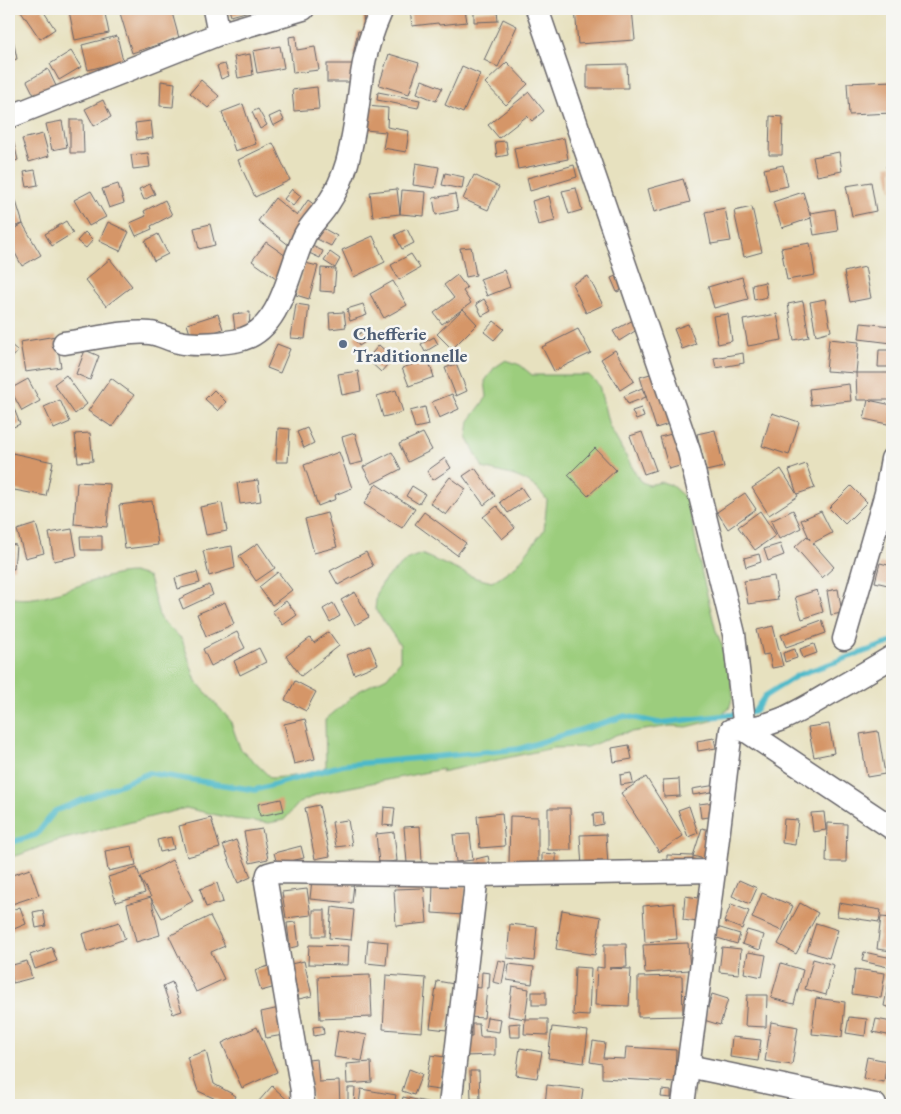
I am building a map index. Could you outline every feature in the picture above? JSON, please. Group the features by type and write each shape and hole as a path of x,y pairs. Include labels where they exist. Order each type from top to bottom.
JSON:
{"street":[{"path":"214,9 219,34"},
{"path":"9,118 219,34 303,9"},
{"path":"64,344 134,333 151,333 178,342 192,344 224,341 243,339 254,334 264,324 275,310 286,289 296,256 306,233 328,205 346,166 354,136 365,60 382,9"},
{"path":"538,9 689,451 734,634 745,730 892,828"},
{"path":"844,639 886,493 892,459"},
{"path":"683,1105 731,730 745,730 769,725 790,717 892,657"},
{"path":"303,1105 266,882 268,874 275,872 477,875 714,871"},
{"path":"450,1105 477,875"},
{"path":"688,1066 875,1105"}],"green space":[{"path":"506,360 520,365 532,375 589,375 599,385 609,426 640,481 648,485 662,482 671,485 688,500 702,574 716,631 728,659 733,696 729,709 711,721 687,727 671,726 618,734 588,747 553,748 441,772 443,769 320,793 299,803 284,820 269,823 234,819 186,808 53,842 9,857 9,597 23,599 54,594 120,574 137,573 149,578 160,619 182,639 196,681 230,720 240,748 271,778 315,774 326,766 325,720 359,691 387,677 400,661 400,645 375,609 377,592 385,579 408,559 421,554 476,578 492,582 517,565 544,530 547,500 526,481 483,468 467,437 469,421 487,397 485,381 494,368"}],"building":[{"path":"24,9 42,9 55,29 40,39 21,11"},
{"path":"104,9 109,33 75,40 69,11"},
{"path":"133,9 171,9 179,38 132,53 120,13"},
{"path":"229,9 256,9 231,16"},
{"path":"410,9 465,9 467,22 412,26"},
{"path":"575,9 632,9 635,40 578,44"},
{"path":"497,10 498,21 474,22 474,12"},
{"path":"363,12 371,12 362,57 353,55 358,31 364,32"},
{"path":"503,19 517,26 498,67 484,60"},
{"path":"9,29 11,29 17,59 9,61"},
{"path":"117,36 123,61 88,70 82,45"},
{"path":"296,36 297,50 315,47 319,70 293,73 289,37"},
{"path":"280,46 284,68 257,73 253,51"},
{"path":"71,51 81,67 59,80 50,64"},
{"path":"250,54 253,75 238,78 234,57"},
{"path":"389,54 419,63 409,94 379,85"},
{"path":"507,62 528,84 506,105 485,83"},
{"path":"225,64 229,76 221,79 217,66"},
{"path":"327,64 355,64 355,82 327,82"},
{"path":"627,64 628,88 587,88 587,65"},
{"path":"462,66 480,74 463,113 445,105"},
{"path":"48,69 56,86 35,97 27,81"},
{"path":"201,80 219,96 208,108 190,93"},
{"path":"422,80 442,88 436,101 417,93"},
{"path":"161,81 175,83 173,107 160,106"},
{"path":"892,81 892,113 849,115 847,83"},
{"path":"317,87 319,109 294,111 292,90"},
{"path":"378,92 420,100 418,108 377,100"},
{"path":"529,92 544,111 532,121 527,116 499,138 488,125"},
{"path":"103,100 111,117 94,126 85,109"},
{"path":"243,104 256,144 235,151 222,112"},
{"path":"367,106 388,108 387,127 409,131 406,152 383,148 386,132 365,130"},
{"path":"258,109 267,125 260,129 252,112"},
{"path":"280,112 284,120 273,126 269,117"},
{"path":"770,116 783,117 782,155 769,155"},
{"path":"70,120 83,120 84,153 70,153"},
{"path":"62,121 67,147 52,150 46,124"},
{"path":"151,121 153,138 137,140 135,123"},
{"path":"43,134 49,156 29,162 22,139"},
{"path":"564,138 568,159 518,169 514,148"},
{"path":"13,140 18,160 9,163 9,141"},
{"path":"506,141 508,155 497,157 495,142"},
{"path":"273,143 290,180 255,197 238,160"},
{"path":"839,152 842,171 817,176 813,157"},
{"path":"148,153 150,167 133,169 131,155"},
{"path":"416,163 439,167 435,188 413,185"},
{"path":"574,165 577,177 530,191 527,178"},
{"path":"783,165 788,186 769,190 764,169"},
{"path":"892,165 892,190 891,190 886,166"},
{"path":"35,170 38,185 27,187 24,172"},
{"path":"445,173 464,177 462,189 442,185"},
{"path":"474,175 499,187 488,210 463,199"},
{"path":"683,179 690,202 654,212 648,189"},
{"path":"871,182 876,211 852,216 846,186"},
{"path":"118,184 124,203 109,208 102,189"},
{"path":"150,184 155,194 144,200 139,189"},
{"path":"11,185 23,224 9,228 9,186"},
{"path":"576,188 582,210 569,214 562,191"},
{"path":"292,189 301,196 293,206 284,199"},
{"path":"397,189 400,214 373,217 370,192"},
{"path":"402,190 426,192 424,216 400,214"},
{"path":"91,191 106,217 89,226 74,200"},
{"path":"803,192 811,218 782,228 773,202"},
{"path":"455,194 458,210 436,215 433,198"},
{"path":"549,196 555,221 538,225 532,201"},
{"path":"275,198 297,216 308,200 316,206 290,246 258,221"},
{"path":"165,200 172,215 151,226 152,229 136,236 130,223 146,216 144,211"},
{"path":"752,207 762,252 744,257 734,211"},
{"path":"725,208 731,241 711,244 705,212"},
{"path":"835,209 838,231 814,235 810,213"},
{"path":"66,221 73,233 52,246 45,234"},
{"path":"108,222 129,232 120,251 99,241"},
{"path":"23,224 41,255 22,266 9,242 9,232"},
{"path":"210,224 215,245 199,249 194,228"},
{"path":"321,227 337,236 331,246 315,238"},
{"path":"407,229 414,243 402,249 395,235"},
{"path":"85,232 93,240 86,248 77,241"},
{"path":"158,234 168,254 154,261 145,241"},
{"path":"373,236 385,262 354,277 342,250"},
{"path":"266,242 289,258 276,278 252,261"},
{"path":"810,243 815,275 787,280 781,248"},
{"path":"312,246 323,251 320,258 309,253"},
{"path":"471,247 476,275 466,277 460,248"},
{"path":"330,252 340,259 335,268 324,261"},
{"path":"411,254 420,268 399,280 391,265"},
{"path":"110,259 132,286 106,306 85,280"},
{"path":"305,263 318,266 309,299 296,295"},
{"path":"865,267 871,298 850,302 844,272"},
{"path":"321,268 336,269 334,292 320,291"},
{"path":"504,270 510,287 487,296 480,279"},
{"path":"621,274 627,288 617,292 611,278"},
{"path":"457,275 467,288 463,291 471,303 442,324 434,313 454,298 444,285"},
{"path":"588,276 603,305 586,313 572,284"},
{"path":"742,277 748,299 714,308 708,287"},
{"path":"393,281 407,305 384,318 370,294"},
{"path":"765,282 767,297 754,300 752,285"},
{"path":"484,299 491,311 482,316 476,304"},
{"path":"825,299 831,331 816,335 810,302"},
{"path":"803,301 809,337 794,340 788,304"},
{"path":"296,304 309,306 305,339 291,338"},
{"path":"363,304 367,315 350,321 347,309"},
{"path":"463,309 477,324 452,349 437,334"},
{"path":"250,312 249,329 236,338 233,314"},
{"path":"344,312 346,327 330,329 329,313"},
{"path":"218,314 223,329 192,340 187,324"},
{"path":"728,314 732,341 718,344 713,316"},
{"path":"777,314 782,340 748,346 743,320"},
{"path":"635,319 640,328 619,341 613,331"},
{"path":"494,321 504,329 494,340 484,332"},
{"path":"861,323 892,326 892,343 859,339"},
{"path":"688,324 696,344 682,349 674,329"},
{"path":"367,329 372,338 359,346 354,337"},
{"path":"578,329 591,353 554,371 542,347"},
{"path":"56,336 61,367 25,372 20,342"},
{"path":"434,337 438,344 425,352 421,344"},
{"path":"829,339 859,342 856,373 826,371"},
{"path":"9,343 18,351 9,362"},
{"path":"277,344 290,349 280,373 267,368"},
{"path":"379,345 393,358 381,372 367,359"},
{"path":"85,350 99,356 90,380 76,374"},
{"path":"615,350 634,381 620,390 601,359"},
{"path":"879,350 892,350 892,367 878,367"},
{"path":"743,353 744,363 716,368 714,358"},
{"path":"428,359 434,377 409,386 402,368"},
{"path":"456,364 467,391 456,396 445,368"},
{"path":"358,371 361,391 342,395 338,374"},
{"path":"657,372 672,423 656,428 640,377"},
{"path":"856,373 890,373 890,400 857,400"},
{"path":"66,375 87,404 75,414 54,384"},
{"path":"111,378 134,395 112,427 88,411"},
{"path":"28,379 40,401 22,411 10,389"},
{"path":"849,384 851,401 811,405 809,389"},
{"path":"642,388 646,397 628,404 624,396"},
{"path":"214,390 226,402 218,411 205,399"},
{"path":"396,390 403,412 383,417 377,396"},
{"path":"452,394 459,409 439,418 432,402"},
{"path":"9,396 20,424 9,429"},
{"path":"60,400 70,422 54,429 44,407"},
{"path":"868,400 892,405 892,425 864,419"},
{"path":"425,407 429,425 415,428 410,411"},
{"path":"641,408 644,417 636,420 632,411"},
{"path":"772,413 799,422 789,455 762,446"},
{"path":"278,428 290,429 288,462 276,462"},
{"path":"307,428 314,443 304,448 297,432"},
{"path":"715,430 724,467 706,471 697,434"},
{"path":"642,432 656,470 644,474 630,436"},
{"path":"90,433 93,461 78,462 75,434"},
{"path":"355,433 363,462 350,465 342,437"},
{"path":"423,433 432,450 408,462 399,444"},
{"path":"675,433 683,465 669,469 660,437"},
{"path":"595,448 616,470 588,496 568,475"},
{"path":"339,452 352,488 335,495 336,499 318,506 304,465"},
{"path":"392,452 401,469 372,484 363,467"},
{"path":"12,453 53,462 46,496 9,489"},
{"path":"445,458 451,468 433,480 427,471"},
{"path":"806,464 815,488 797,494 789,470"},
{"path":"475,468 495,496 484,505 463,476"},
{"path":"781,469 798,496 769,515 752,488"},
{"path":"450,477 466,489 446,515 430,503"},
{"path":"258,480 261,501 240,504 237,483"},
{"path":"77,482 110,484 107,527 74,524"},
{"path":"376,484 415,509 402,528 364,504"},
{"path":"412,486 425,494 419,504 406,496"},
{"path":"851,486 867,502 845,524 829,508"},
{"path":"521,487 529,499 508,513 500,502"},
{"path":"745,493 756,509 728,529 717,512"},
{"path":"152,501 158,545 125,549 119,505"},
{"path":"222,503 227,531 206,535 200,507"},
{"path":"497,506 515,528 502,539 483,517"},
{"path":"793,510 801,528 779,539 771,521"},
{"path":"760,511 776,535 755,550 738,527"},
{"path":"821,511 832,533 813,543 834,567 822,578 795,547 807,536 810,540 801,520"},
{"path":"424,512 466,543 457,555 415,524"},
{"path":"327,513 337,547 314,553 305,519"},
{"path":"36,524 44,553 25,558 17,530"},
{"path":"72,529 77,556 54,561 49,533"},
{"path":"80,536 102,536 102,550 81,550"},
{"path":"258,543 275,568 256,581 239,556"},
{"path":"9,544 16,545 14,569 9,568"},
{"path":"780,544 784,555 768,561 764,549"},
{"path":"232,546 235,568 209,576 203,551"},
{"path":"366,552 373,566 338,585 330,571"},
{"path":"759,554 761,562 746,567 744,558"},
{"path":"880,563 892,566 892,586 875,582"},
{"path":"197,572 200,583 178,589 175,578"},
{"path":"278,572 292,590 272,605 259,587"},
{"path":"774,576 778,600 748,604 744,581"},
{"path":"209,585 213,595 183,609 179,599"},
{"path":"838,589 842,613 831,615 827,591"},
{"path":"817,590 823,612 802,619 795,597"},
{"path":"355,592 369,617 355,625 341,600"},
{"path":"286,601 297,615 283,625 272,611"},
{"path":"225,602 234,624 206,636 197,614"},
{"path":"333,603 340,616 330,622 323,609"},
{"path":"822,620 826,633 786,647 781,635"},
{"path":"773,626 783,666 772,668 769,654 763,655 757,630"},
{"path":"237,632 245,648 211,666 203,649"},
{"path":"329,632 339,646 301,676 286,656 310,638 314,643"},
{"path":"814,644 817,653 803,658 800,649"},
{"path":"370,646 378,664 354,674 347,655"},
{"path":"259,648 266,662 240,675 234,661"},
{"path":"795,649 797,658 785,662 783,653"},
{"path":"295,681 316,692 306,711 285,700"},
{"path":"305,719 315,759 294,764 284,724"},
{"path":"829,724 834,753 814,757 808,727"},
{"path":"878,731 885,774 867,777 860,734"},
{"path":"714,738 716,748 698,751 697,741"},
{"path":"629,745 632,759 614,762 612,748"},
{"path":"631,773 633,783 621,785 620,775"},
{"path":"646,777 683,836 659,852 621,793"},
{"path":"679,779 680,796 664,797 663,780"},
{"path":"716,785 717,791 693,795 692,789"},
{"path":"281,799 284,811 260,816 258,804"},
{"path":"715,802 717,816 701,818 699,804"},
{"path":"319,805 330,856 315,859 305,808"},
{"path":"689,806 698,833 688,837 678,810"},
{"path":"384,807 395,808 393,826 383,825"},
{"path":"548,808 570,808 571,850 548,850"},
{"path":"824,812 826,830 813,832 811,813"},
{"path":"502,813 505,846 480,848 477,816"},
{"path":"602,813 603,824 594,826 593,814"},
{"path":"510,816 538,817 538,865 509,864"},
{"path":"211,818 220,848 187,857 179,826"},
{"path":"784,819 798,820 795,845 782,843"},
{"path":"348,820 352,845 336,847 332,822"},
{"path":"827,823 847,824 846,862 826,862"},
{"path":"420,826 422,862 407,863 404,827"},
{"path":"702,828 716,832 708,860 693,856"},
{"path":"262,829 268,859 250,863 244,832"},
{"path":"394,832 397,861 379,863 376,834"},
{"path":"470,834 473,860 456,862 453,835"},
{"path":"606,834 608,866 582,868 580,835"},
{"path":"171,837 174,849 160,852 157,840"},
{"path":"236,840 251,877 238,883 223,845"},
{"path":"132,846 136,865 108,871 105,851"},
{"path":"301,846 304,858 277,864 274,853"},
{"path":"542,853 556,854 556,864 542,864"},
{"path":"667,855 693,856 693,868 667,867"},
{"path":"488,856 490,865 478,868 476,859"},
{"path":"172,860 193,901 162,918 151,898 160,935 136,942 127,904 151,897 140,878 145,893 116,902 108,877 137,868 140,877"},
{"path":"30,869 39,895 9,905 9,876"},
{"path":"312,879 354,883 352,903 310,899"},
{"path":"739,880 757,888 750,904 732,896"},
{"path":"217,883 223,902 206,907 200,889"},
{"path":"433,884 466,886 464,915 432,913"},
{"path":"424,888 427,923 396,926 394,889"},
{"path":"307,889 311,915 286,918 282,892"},
{"path":"762,893 793,906 782,931 752,918"},
{"path":"685,896 699,898 697,922 683,920"},
{"path":"674,903 677,939 645,942 643,906"},
{"path":"800,903 818,913 796,954 778,944"},
{"path":"839,903 881,910 879,922 837,916"},
{"path":"731,904 749,911 742,929 724,922"},
{"path":"20,907 26,924 9,931 9,911"},
{"path":"332,907 354,910 351,940 329,938"},
{"path":"43,910 46,926 36,928 33,912"},
{"path":"313,910 325,910 325,936 313,936"},
{"path":"562,910 601,917 595,955 556,949"},
{"path":"210,916 225,946 211,952 224,979 196,992 169,936"},
{"path":"881,917 892,918 892,951 877,949"},
{"path":"119,922 125,939 87,952 82,934"},
{"path":"296,922 299,946 290,948 287,923"},
{"path":"816,923 838,930 829,958 807,951"},
{"path":"510,924 537,927 534,961 507,958"},
{"path":"717,927 740,934 737,944 714,937"},
{"path":"747,930 764,935 760,950 742,944"},
{"path":"368,940 388,942 386,965 366,963"},
{"path":"688,943 690,970 645,973 643,945"},
{"path":"604,944 626,944 627,967 609,968 631,969 629,1006 595,1005 597,967 604,968"},
{"path":"309,945 349,946 348,965 308,964"},
{"path":"52,947 57,961 35,969 30,955"},
{"path":"722,947 741,949 739,974 719,972"},
{"path":"748,952 766,955 762,977 744,973"},
{"path":"864,952 892,958 892,968 862,961"},
{"path":"813,959 834,965 826,995 805,989"},
{"path":"498,960 506,962 502,984 493,982"},
{"path":"27,961 32,978 13,983 9,966"},
{"path":"304,961 312,996 299,999 291,964"},
{"path":"781,963 803,970 794,1004 771,998"},
{"path":"276,964 283,985 261,991 255,970"},
{"path":"509,964 534,967 532,984 507,980"},
{"path":"575,967 591,968 589,1016 573,1015"},
{"path":"855,969 885,973 881,998 852,994"},
{"path":"482,972 490,973 484,1018 469,1017 471,987 481,988"},
{"path":"370,975 372,1017 320,1019 318,977"},
{"path":"386,975 426,978 422,1032 383,1029"},
{"path":"890,975 892,976 892,1008 884,1006"},
{"path":"682,976 683,1016 638,1017 638,977"},
{"path":"437,981 454,984 447,1030 430,1028"},
{"path":"172,982 182,1011 173,1014 163,986"},
{"path":"512,986 529,989 525,1019 508,1016"},
{"path":"532,992 546,992 546,1005 532,1005"},
{"path":"712,994 728,999 720,1025 704,1020"},
{"path":"747,995 767,995 766,1027 745,1026"},
{"path":"816,998 845,1002 842,1037 812,1034"},
{"path":"284,1007 289,1034 266,1038 261,1012"},
{"path":"487,1017 501,1019 499,1032 485,1030"},
{"path":"849,1017 867,1019 865,1036 846,1033"},
{"path":"525,1019 548,1019 548,1035 524,1034"},
{"path":"876,1019 892,1022 892,1036 873,1032"},
{"path":"771,1022 798,1027 792,1065 765,1061"},
{"path":"520,1023 520,1037 510,1037 509,1024"},
{"path":"472,1024 479,1024 480,1037 495,1037 495,1055 465,1056 464,1037 472,1037"},
{"path":"323,1026 324,1034 314,1036 313,1027"},
{"path":"257,1027 277,1072 242,1088 222,1043"},
{"path":"552,1027 588,1031 584,1063 548,1058"},
{"path":"338,1030 367,1035 362,1061 334,1057"},
{"path":"732,1037 761,1040 758,1061 730,1057"},
{"path":"593,1041 605,1043 603,1058 625,1059 626,1047 676,1050 675,1082 602,1078 602,1064 590,1062"},
{"path":"520,1048 542,1052 537,1078 516,1075"},
{"path":"206,1051 214,1084 236,1096 232,1105 198,1091 187,1057"},
{"path":"431,1055 445,1057 439,1090 425,1088"},
{"path":"867,1057 887,1061 884,1082 863,1078"},
{"path":"317,1059 319,1082 339,1081 340,1105 312,1105 308,1060"},
{"path":"371,1062 372,1082 347,1084 346,1064"},
{"path":"409,1069 422,1074 414,1095 402,1091"},
{"path":"470,1071 479,1071 480,1099 471,1099"},
{"path":"547,1085 583,1089 581,1105 545,1105"},
{"path":"272,1086 293,1105 262,1105 258,1102"},
{"path":"348,1088 355,1088 354,1105 348,1105"},
{"path":"361,1089 396,1095 394,1105 359,1105"},
{"path":"662,1090 671,1091 671,1098 661,1097"},
{"path":"403,1097 431,1103 431,1105 401,1105"}],"waterway":[{"path":"747,713 754,712 765,696 798,675 892,642"},
{"path":"9,843 36,835 55,811 149,773 255,790 343,765 519,749 625,716 659,723 738,714"}],"place":[{"name":"Chefferie Traditionnelle","path":"343,344"}]}
